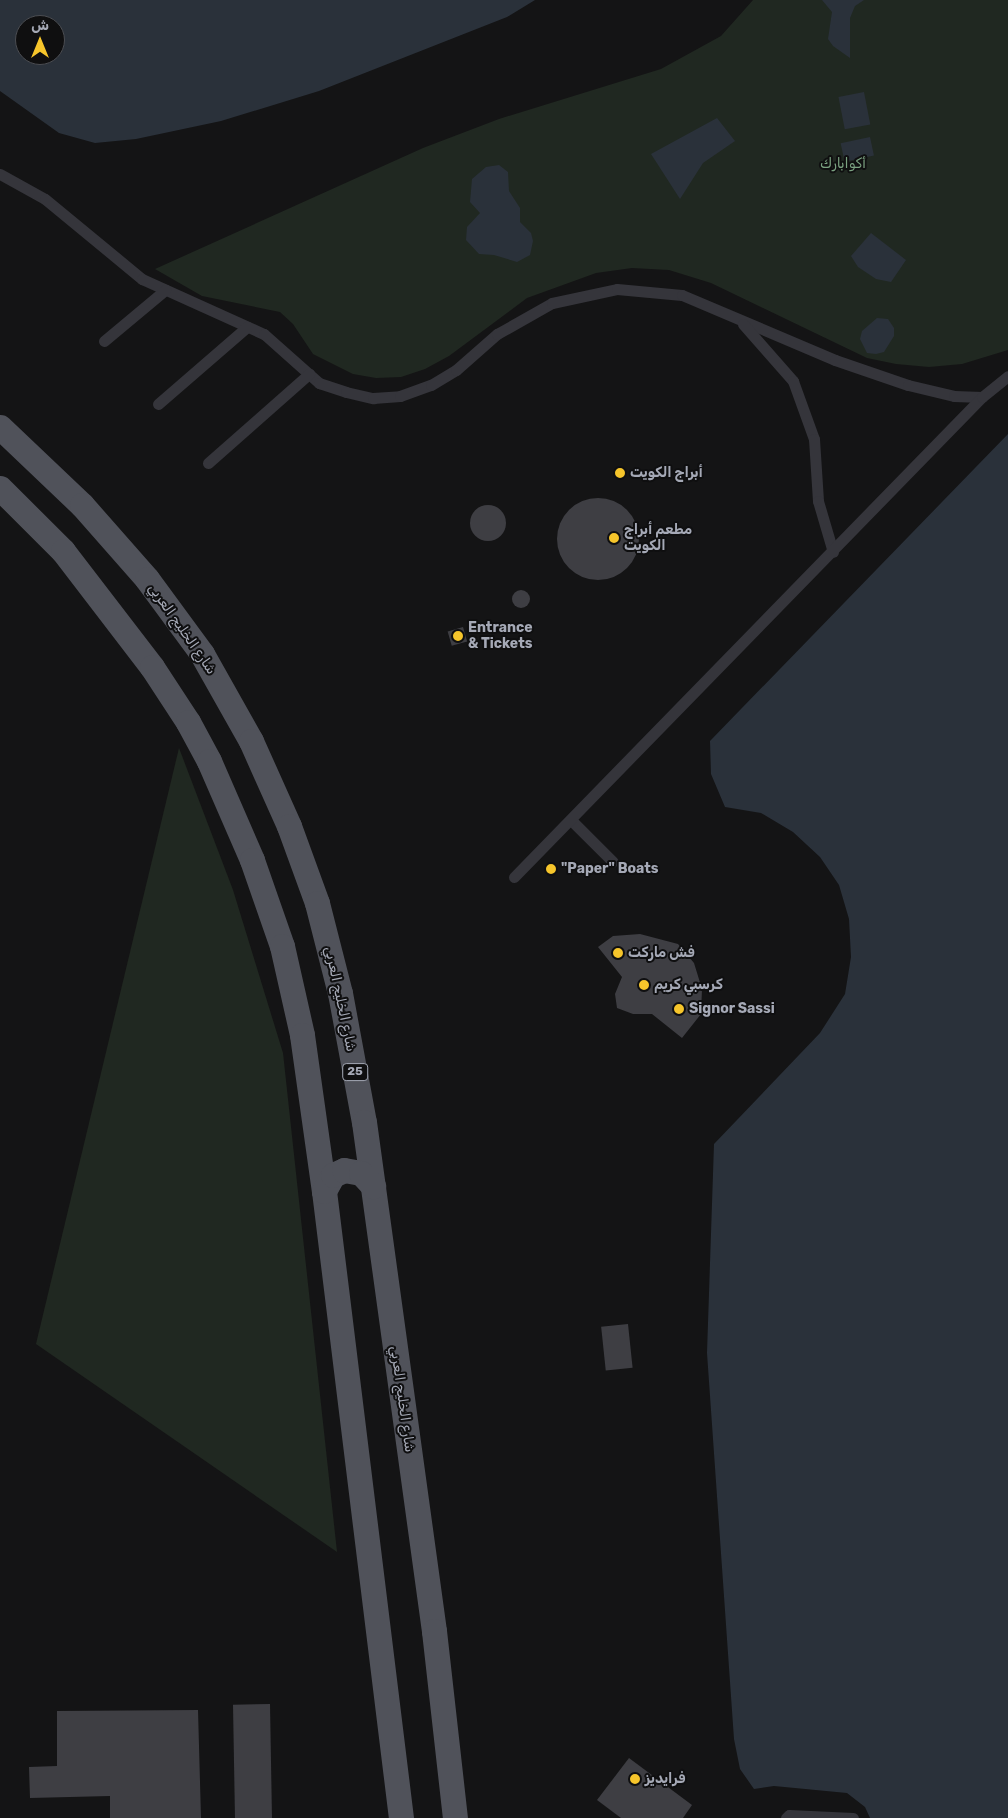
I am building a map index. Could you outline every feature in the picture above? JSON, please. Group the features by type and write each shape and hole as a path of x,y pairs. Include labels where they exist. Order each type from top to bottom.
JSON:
{"main road":[{"name":"شارع الخليج العربي","path":"0,427 82,505 147,579 202,654 251,741 296,842 324,928 351,1048 373,1186 434,1630 455,1818"},
{"path":"0,488 62,551 174,699 209,761 269,902 282,946 302,1035 324,1191 401,1818"},
{"path":"324,1191 333,1175 350,1170 366,1176 373,1186"}],"street":[{"path":"0,174 44,199 142,279 247,327 284,349 319,383 346,392 373,398 400,396 431,385 456,370 497,334 552,303 617,288 682,294 835,360 908,385 954,396 982,397"},
{"path":"104,341 165,290"},
{"path":"740,320 793,381 814,439 818,501 833,552"},
{"path":"158,404 247,327"},
{"path":"208,463 310,374"},
{"path":"514,877 833,552 982,397 1008,376"},
{"path":"571,820 613,862"},
{"path":"786,1818 789,1815 853,1818"}],"green space":[{"name":"أكوابارك","path":"753,0 1008,0 1008,350 962,364 929,367 896,364 867,358 711,283 669,270 632,268 596,273 527,298 449,356 425,369 401,377 376,378 353,374 313,354 293,324 280,312 202,296 155,269 423,148 499,119 661,69 721,36"},
{"path":"179,748 233,890 283,1053 337,1552 36,1344"}],"shaded area":[{"path":"0,0 535,0 507,17 319,91 221,121 136,139 95,143 59,133 0,91"},
{"path":"822,0 864,0 855,6 850,18 850,58 833,46 828,39 832,12"},
{"path":"864,92 870,124 845,129 838,97"},
{"path":"717,118 735,141 703,163 680,199 651,154"},
{"path":"870,137 874,156 845,162 841,143"},
{"path":"499,165 508,172 509,191 520,208 520,222 531,233 533,241 530,255 517,262 494,255 479,254 466,240 467,227 480,213 470,202 472,179 486,167"},
{"path":"871,233 906,260 891,282 876,279 858,267 851,256"},
{"path":"877,318 888,319 894,328 894,336 884,352 876,354 867,353 860,339 862,331"},
{"path":"1008,434 1008,1818 870,1818 865,1807 847,1793 774,1786 754,1789 740,1769 734,1739 707,1353 714,1144 820,1033 845,994 851,957 849,919 839,885 820,857 793,832 761,813 725,807 711,774 710,741"}],"building":[{"path":"590,498 606,498 621,505 632,516 639,531 636,555 627,568 606,580 590,580 575,573 564,562 557,547 557,531 564,516 575,505"},
{"path":"488,505 495,506 501,510 505,516 505,530 501,536 495,540 488,541 481,540 475,536 471,530 470,523 471,516 475,510 481,506"},
{"path":"517,590 525,590 530,595 528,606 517,608 512,603 512,595"},
{"name":"Entrance & Tickets","path":"463,627 467,641 452,646 448,631"},
{"path":"640,934 678,944 694,963 702,989 701,1014 682,1038 652,1014 633,1014 617,1008 615,994 622,977 598,947 613,936"},
{"path":"628,1324 633,1368 606,1371 601,1327"},
{"path":"270,1704 272,1818 235,1818 233,1705"},
{"path":"198,1710 201,1818 110,1818 110,1796 30,1798 29,1767 57,1766 57,1711"},
{"name":"فرايديز","path":"629,1758 692,1805 683,1818 621,1818 597,1800"}],"place":[{"name":"أبراج الكويت","path":"620,473"},
{"name":"مطعم أبراج الكويت","path":"614,538"},
{"name":"Entrance & Tickets","path":"458,636"},
{"name":"\"Paper\" Boats","path":"551,869"},
{"name":"فش ماركت","path":"618,953"},
{"name":"كرسبي كريم","path":"644,985"},
{"name":"Signor Sassi","path":"679,1009"},
{"name":"فرايديز","path":"635,1779"}]}
